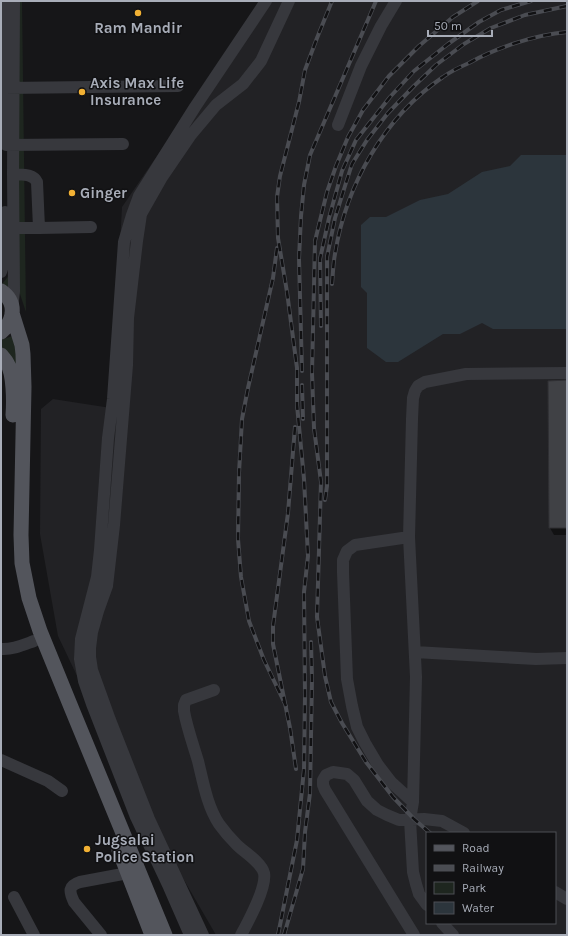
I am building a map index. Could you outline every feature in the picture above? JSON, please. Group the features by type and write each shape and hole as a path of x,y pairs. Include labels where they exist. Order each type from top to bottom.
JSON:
{"main road":[{"path":"1,292 10,299 12,305 10,322 1,332"},
{"path":"12,312 22,345 23,354 24,387 21,535 22,563 29,598 40,631 165,935"},
{"path":"1,356 8,363 11,373 14,405 13,522 17,583 21,606 34,641 60,700 152,935"}],"street":[{"path":"3,1 9,88 9,228 14,291 12,312"},
{"path":"6,55 14,1"},
{"path":"190,935 136,817 92,704 84,681 80,659 86,638 107,586 114,525 126,365 130,242 135,204 195,107 266,1"},
{"path":"130,242 141,214 162,177 190,136 216,105 243,84 261,61 289,1"},
{"path":"338,124 361,66 381,26 396,1"},
{"path":"9,88 178,86"},
{"path":"9,145 123,144"},
{"path":"1,272 9,228 13,174 9,145"},
{"path":"13,174 34,177 36,179 39,228"},
{"path":"9,228 91,227"},
{"path":"426,904 419,894 413,872 410,820 413,802 416,677 409,537 413,398 418,386 425,382 466,374 567,373"},
{"path":"409,537 355,545 347,551 343,560 343,572 348,679 352,706 358,727 365,743 378,765 391,782 413,802"},
{"path":"86,638 90,648 92,670 110,720 149,819 203,935"},
{"path":"1,649 17,647 34,641"},
{"path":"415,652 536,659 567,658 567,649"},
{"path":"214,690 186,700 184,711 210,807 218,823 226,833 261,867 264,873 264,879 259,895 250,918 241,935"},
{"path":"1,760 48,781 62,791"},
{"path":"414,935 325,790 323,780 326,775 333,772 347,774 354,780 367,801 377,810 392,818 399,820 429,819 442,821 462,832"},
{"path":"101,935 74,902 70,890 74,884 80,882 128,873"},
{"path":"556,893 567,899"},
{"path":"14,897 34,935"},
{"path":"443,924 452,935"}],"shaded area":[{"path":"263,1 567,1 567,935 216,935 130,787 58,636 40,534 41,409 53,399 111,408 122,207"}],"green space":[{"path":"13,1 22,1 26,312 20,294 1,285 12,272"},
{"path":"15,335 19,396 1,348 1,340"}],"water":[{"path":"521,155 567,155 567,329 493,329 482,323 460,334 443,334 398,362 386,362 367,348 367,293 361,287 361,225 370,217 386,217 420,200 448,194 482,172 510,166"}],"building":[{"path":"567,380 567,528 549,528 548,381"}],"railway":[{"path":"278,935 297,840 304,769 304,592 308,556 304,479 297,405 297,368 278,238 277,197 280,176 299,102 305,70 332,1"},
{"path":"302,371 299,259 304,185 310,155 376,1"},
{"path":"429,832 393,797 366,762 331,702 325,676 317,617 321,482 314,428 312,373 315,241 327,192 336,166 348,137 363,110 389,76 419,46 453,17 478,1"},
{"path":"321,326 320,259 329,218 342,171 356,140 390,97 414,71 479,22 501,10 531,1"},
{"path":"325,500 327,486 327,257 335,218 352,164 367,140 388,113 436,65 464,44 491,28 525,15 567,6"},
{"path":"332,284 333,265 340,228 358,178 386,132 403,112 422,93 446,75 480,57 504,47 530,39 567,32"},
{"path":"277,248 273,278 242,419 238,539 241,577 249,621 264,660 286,706"},
{"path":"302,385 303,419"},
{"path":"295,427 288,513 273,626 273,644 290,728 296,769"},
{"path":"284,935 303,869 305,832 310,793 312,679 311,642"}],"place":[{"name":"Ram Mandir","path":"138,13"},
{"name":"Axis Max Life Insurance","path":"82,92"},
{"name":"Ginger","path":"72,193"},
{"name":"Jugsalai Police Station","path":"87,849"}]}
